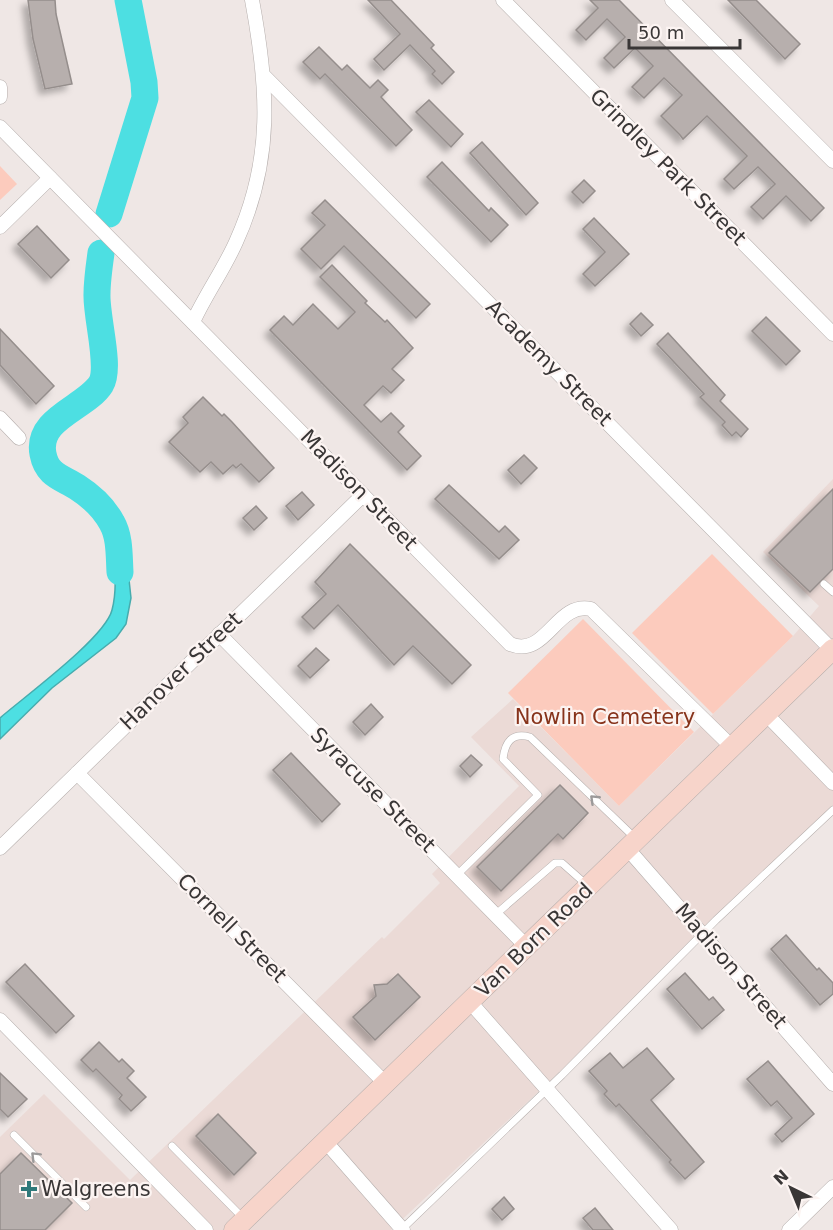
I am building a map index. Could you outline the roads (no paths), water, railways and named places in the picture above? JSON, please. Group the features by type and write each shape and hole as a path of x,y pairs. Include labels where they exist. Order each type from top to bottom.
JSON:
{"main road":[{"name":"Van Born Road","path":"239,1225 832,649"}],"street":[{"path":"193,322 224,268 249,208 263,146 265,77 252,0"},
{"name":"Grindley Park Street","path":"503,0 833,334"},
{"path":"672,0 833,161"},
{"name":"Academy Street","path":"265,77 832,649"},
{"path":"0,87 0,97"},
{"name":"Madison Street","path":"0,127 510,644 519,648 530,646 572,609 582,607 591,609 732,747"},
{"path":"0,227 50,178"},
{"path":"0,418 20,438"},
{"name":"Hanover Street","path":"0,848 363,495"},
{"name":"Syracuse Street","path":"219,634 526,946"},
{"path":"766,714 833,783"},
{"name":"Cornell Street","path":"77,773 385,1083"},
{"name":"Madison Street","path":"632,844 703,934 833,1084"},
{"path":"470,1002 671,1230"},
{"path":"0,1020 206,1230"},
{"path":"325,1141 402,1230"},
{"path":"789,1230 833,1187"}],"lane":[{"path":"824,584 833,592"},
{"path":"456,876 536,799 536,792 503,759 506,744 512,737 521,735 530,737 632,844"},
{"path":"402,1230 703,934 833,810"},
{"path":"495,915 555,863 562,863 589,886"},
{"path":"14,1135 86,1207"},
{"path":"172,1146 220,1191 239,1225"}],"water":[{"path":"124,533 131,598 126,624 116,638 52,688 0,739 0,718 80,651 106,622 112,610 115,593 113,537"}],"waterway":[{"path":"109,214 145,98 128,0"},
{"path":"101,253 97,294 104,354 104,376 94,392 54,422 43,442 43,454 51,471 87,494 109,518 118,540 120,572"}],"place":[{"name":"Walgreens","path":"29,1189"}],"park label":[{"name":"Nowlin Cemetery","path":"605,717"}]}
